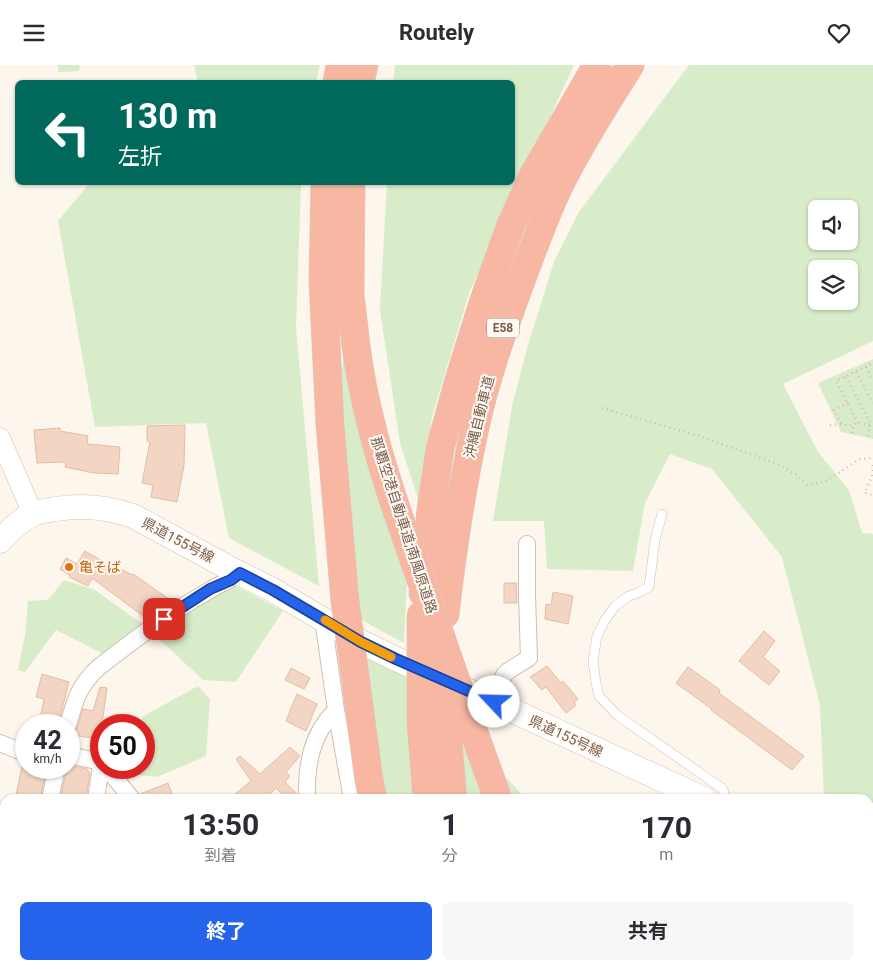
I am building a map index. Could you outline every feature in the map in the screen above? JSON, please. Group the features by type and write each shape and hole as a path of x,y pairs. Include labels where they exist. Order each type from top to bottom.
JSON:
{"highway":[{"path":"338,80 340,65"},
{"path":"361,80 364,65"},
{"name":"沖縄自動車道","path":"453,794 433,615 431,509 440,449 483,303 510,227 534,175 596,65"},
{"name":"沖縄自動車道","path":"427,794 422,722 433,615 453,547 479,409 500,337 538,235 560,183 589,131 630,65"},
{"path":"325,185 323,281 330,425 345,601 372,794"},
{"name":"那覇空港自動車道;南風原道路","path":"351,185 350,295 360,378 395,508 496,794"}],"main road":[{"name":"県道155号線","path":"0,541 10,530 33,514 68,507 104,508 133,516 273,590 361,642 693,794"}],"street":[{"path":"0,438 33,514"},
{"path":"494,702 504,675 529,658 527,545"},
{"path":"71,714 76,697 90,675 99,667 164,619 210,589 231,580 240,573"},
{"path":"323,619 336,710 351,794"},
{"path":"308,794 309,763 317,735 326,720 336,710"},
{"path":"0,743 15,749"},
{"path":"51,794 54,779"},
{"path":"97,794 99,779"},
{"path":"116,779 128,794"}],"lane":[{"path":"662,513 655,541 649,587 629,596 615,606 597,636 593,661 596,683 599,696 617,715 723,789 724,794"}],"path":[{"path":"858,423 836,381 873,363"},
{"path":"866,367 873,380"},
{"path":"856,372 873,403"},
{"path":"846,377 872,425 868,436"},
{"path":"842,424 834,410 848,403"},
{"path":"602,408 699,436 775,463 797,475 807,485 826,481 860,459 873,458"},
{"path":"852,433 854,423"},
{"path":"830,425 842,424 849,426 858,423 872,425"},
{"path":"873,465 872,476 865,493 873,495"}],"green space":[{"path":"57,65 80,65 79,71 59,72"},
{"path":"194,65 320,65 316,80 197,80"},
{"path":"395,65 574,65 469,293 432,417 420,505 400,443 380,310 387,185 515,185 515,80 393,80"},
{"path":"689,65 873,65 873,341 783,384 818,452 849,490 862,533 873,534 873,794 824,794 820,705 782,557 712,469 670,454 645,503 633,571 547,569 544,521 493,521 512,406 528,345 554,262 579,212"},
{"path":"88,185 301,185 296,328 319,586 229,538 206,423 95,427 58,221"},
{"path":"345,339 372,463 407,583 404,643 361,620 341,380"},
{"path":"873,359 873,439 841,432 818,383"},
{"path":"64,580 95,590 145,626 103,654 56,630 25,672 18,670 25,636 28,601 48,600"},
{"path":"234,585 283,611 236,682 203,680 158,638 177,617"},
{"path":"369,655 406,675 467,735 521,794 365,794 344,666"},
{"path":"198,686 210,699 206,756 155,777 155,714 147,714"}],"building":[{"path":"185,425 184,465 177,502 151,497 153,485 142,483 150,442 147,441 147,426"},
{"path":"60,428 60,431 88,436 87,444 120,447 118,474 94,473 65,467 66,462 37,463 34,430"},
{"path":"85,551 116,571 121,569 133,574 169,599 163,608 147,619 92,578 88,586 69,577 70,575 60,569 66,558 77,564"},
{"path":"504,583 516,583 517,603 504,603"},
{"path":"553,592 573,596 568,624 545,619 546,604 551,605"},
{"path":"764,631 775,641 763,657 780,671 769,685 739,661"},
{"path":"547,666 578,699 574,702 576,705 566,713 546,687 542,690 530,677"},
{"path":"688,667 720,690 719,693 804,756 792,770 676,683"},
{"path":"291,668 310,678 304,689 285,680"},
{"path":"42,674 69,682 61,714 41,714 44,699 36,697"},
{"path":"100,687 107,688 103,714 90,714 90,738 80,736 80,718 83,709 93,711"},
{"path":"297,694 317,704 306,731 286,721"},
{"path":"290,747 300,756 286,772 290,776 285,782 297,794 282,794 276,788 270,794 235,794 251,781 236,759 240,756 260,774"},
{"path":"80,767 87,769 90,773 87,794 61,794 65,779 80,779"},
{"path":"19,779 44,779 41,794 16,794"},
{"path":"168,783 172,794 140,794"}],"slow traffic":[{"path":"325,620 361,642 391,657"}],"place":[{"name":"亀そば","path":"69,567"}],"route":[{"path":"164,619 210,589 231,580 240,573 273,590 361,642 494,702"}]}
